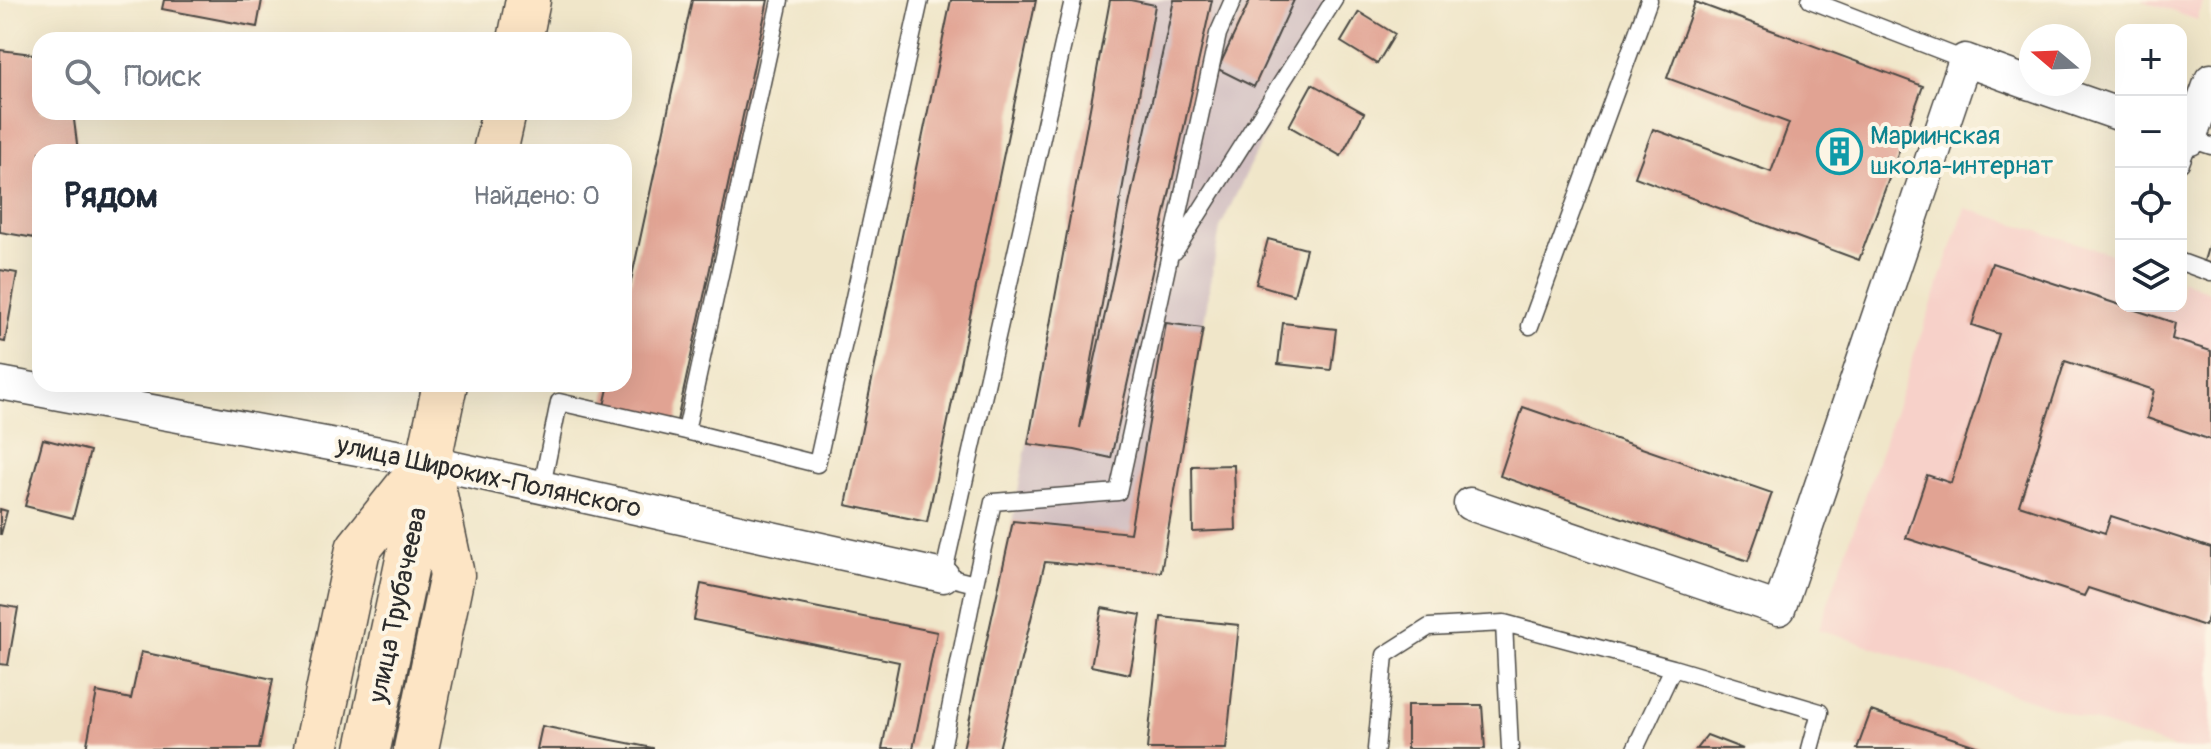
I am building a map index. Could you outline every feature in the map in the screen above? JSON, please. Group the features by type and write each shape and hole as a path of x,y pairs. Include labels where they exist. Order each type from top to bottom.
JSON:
{"main road":[{"path":"522,32 528,0"},
{"path":"497,144 502,120"},
{"name":"улица Трубачеева","path":"368,749 443,392"},
{"name":"улица Трубачеева","path":"316,749 358,549 428,462"},
{"name":"улица Трубачеева","path":"416,749 452,575 428,462"}],"street":[{"path":"1470,504 1779,609 1965,60 2019,79"},
{"path":"2191,146 2211,80"},
{"path":"2066,96 2115,113"},
{"name":"улица Широких-Полянского","path":"0,383 32,389"},
{"name":"улица Широких-Полянского","path":"49,392 428,462 943,576"}],"lane":[{"path":"686,431 780,0"},
{"path":"542,486 559,402 817,464 920,0"},
{"path":"943,576 1073,0"},
{"path":"942,749 993,502 1118,492 1218,34 1233,0"},
{"path":"1168,262 1334,0"},
{"path":"1530,326 1649,0"},
{"path":"1810,0 1965,60"},
{"path":"2187,264 2211,273"},
{"name":"улица Широких-Полянского","path":"943,576 975,584"},
{"path":"1504,623 1510,749"},
{"path":"1376,749 1385,655 1429,627 1504,623 1673,668 1820,712 1810,749"},
{"path":"1635,749 1673,668"}],"shaded area":[{"path":"1110,0 1330,0 1220,228 1161,572 1006,555"},
{"path":"2140,0 2204,0 2197,20"},
{"path":"1965,208 2115,255 2115,312 2187,312 2187,282 2211,293 2211,749 2176,749 1819,629"}],"building":[{"path":"164,0 262,0 257,27 162,9"},
{"path":"692,0 768,0 677,421 604,406 607,392 632,392 632,276"},
{"path":"951,0 1036,0 927,522 846,505"},
{"path":"1110,0 1155,5 1080,428 1174,0 1212,0 1111,458 1028,444"},
{"path":"1250,0 1294,0 1254,87 1218,69"},
{"name":"Мариинская школа-интернат","path":"1695,2 1923,86 1859,260 1635,177 1653,129 1771,172 1789,123 1667,78"},
{"path":"1359,12 1395,34 1377,64 1341,42"},
{"path":"0,50 32,54 32,120 74,120 77,144 32,144 32,238 0,232"},
{"path":"1312,84 1364,113 1341,156 1289,126"},
{"path":"1268,239 1306,249 1294,295 1256,284"},
{"path":"2211,241 2211,264 2204,261"},
{"path":"1992,263 2115,303 2115,312 2141,312 2175,323 2172,339 2211,351 2211,440 2147,418 2154,390 2065,361 2019,505 2105,533 2111,516 2211,548 2211,608 2205,626 2088,588 2084,596 1906,538 1927,475 1951,483 1999,334 1972,325"},
{"path":"0,270 17,273 5,342 0,341"},
{"path":"1166,323 1203,328 1161,572 1045,562 999,749 963,749 1013,521 1130,533"},
{"path":"1283,323 1336,329 1331,370 1278,364"},
{"path":"1523,407 1772,493 1748,561 1500,476"},
{"path":"43,439 90,451 73,518 25,506"},
{"path":"1234,465 1236,530 1193,532 1192,466"},
{"path":"0,509 7,511 1,534 0,534"},
{"path":"701,584 937,632 913,749 882,749 899,662 694,620"},
{"path":"0,605 18,608 8,665 0,664"},
{"path":"1102,608 1141,615 1130,674 1091,666"},
{"path":"1161,617 1239,625 1226,749 1147,749"},
{"path":"141,652 273,679 259,749 86,749 97,692 131,699"},
{"path":"1407,705 1482,705 1485,749 1407,749"},
{"path":"1871,711 1982,748 1982,749 1857,749"},
{"path":"542,726 653,748 653,749 537,749"},
{"path":"1707,735 1743,749 1696,749"}],"place":[{"name":"Мариинская школа-интернат","path":"1839,151"}]}
